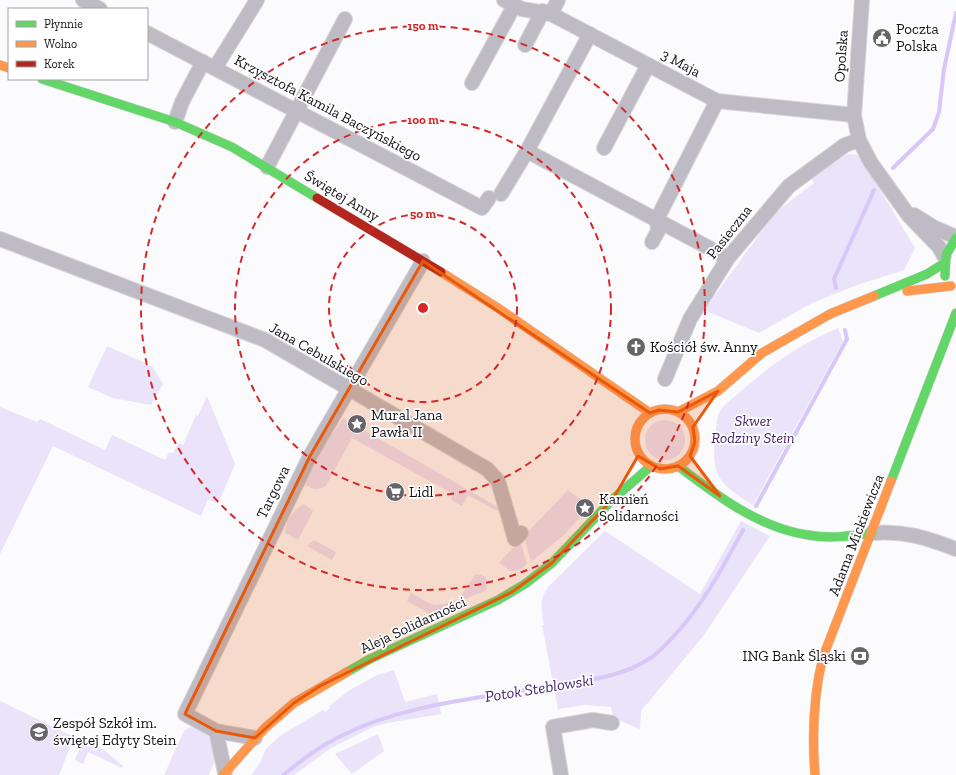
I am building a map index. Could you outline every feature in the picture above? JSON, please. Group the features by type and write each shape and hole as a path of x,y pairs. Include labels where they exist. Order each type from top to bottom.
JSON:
{"street":[{"path":"83,0 98,8"},
{"path":"175,122 182,102 257,0"},
{"path":"525,45 558,0"},
{"name":"Opolska","path":"862,0 854,115 859,140 874,167 902,205 920,229 939,247 944,260"},
{"path":"472,83 509,3"},
{"name":"3 Maja","path":"509,3 522,9 547,13 717,101 854,115"},
{"path":"267,167 345,19"},
{"name":"Krzysztofa Kamila Baczyńskiego","path":"148,34 297,110 482,208 495,196 526,151"},
{"path":"590,34 526,151 728,258"},
{"path":"604,148 648,65"},
{"name":"Świętej Anny","path":"45,80 175,122 222,142 267,167 423,261 510,316 603,383 650,413"},
{"path":"652,242 658,231 656,220 717,101"},
{"name":"Pasieczna","path":"665,379 690,319 728,258 789,186 845,145 859,140"},
{"path":"902,205 935,228 956,237 947,249 944,260 945,276 953,289"},
{"name":"Jana Cebulskiego","path":"0,239 272,344 493,474 501,489 515,540 521,534"},
{"path":"678,412 718,391 762,353 784,339 830,314 927,274 944,260"},
{"name":"Targowa","path":"255,738 216,731 185,714 312,451 423,261"},
{"path":"870,298 931,286 953,289"},
{"name":"Adama Mickiewicza","path":"815,775 813,734 821,664 956,312"},
{"name":"Świętej Anny","path":"603,383 617,400"},
{"path":"709,407 718,391"},
{"path":"659,410 678,412 687,419 693,427 695,442 693,459 669,469 651,466 637,457 635,424 643,420 650,413 659,410"},
{"path":"693,427 701,417"},
{"name":"Aleja Solidarności","path":"224,774 255,738 294,703 320,686 370,659 488,605 525,584 552,563 614,499 651,466"},
{"path":"678,466 757,520 790,533 829,537 892,532 915,534 956,549"},
{"name":"Aleja Solidarności","path":"614,499 628,472"},
{"path":"707,475 720,496"},
{"path":"562,775 553,727 593,720 612,723"},
{"path":"216,731 224,774"}],"highlighted area":[{"path":"423,261 650,413 659,410 678,412 718,391 693,427 695,442 690,456 720,496 678,466 660,469 638,456 613,499 552,563 512,592 320,686 294,703 255,738 216,731 185,714 310,456"}],"green space":[{"path":"847,154 859,155 915,248 904,270 857,285 812,303 759,333 704,310 776,212 814,183 811,177"},
{"name":"Skwer Rodziny Stein","path":"838,328 843,341 753,505 726,486 717,472 714,453 716,425 719,412 730,400 762,373 786,356 810,341"},
{"path":"107,346 152,366 163,384 151,405 113,398 88,387"},
{"path":"207,396 235,464 218,504 208,499 201,516 53,446 0,554 0,407 37,422 40,419 105,450 112,435 165,460 169,452 173,453 178,443 183,445 196,415 198,416"},
{"path":"343,418 498,507 497,511 468,495 462,506 451,500 453,494 352,438 326,486 316,489 309,487 306,485 304,479 307,472"},
{"path":"669,420 676,423 682,429 685,440 684,448 676,457 669,460 661,460 654,457 646,448 645,436 648,429 657,421"},
{"path":"568,490 584,502 580,508 585,512 564,535 531,562 524,536"},
{"path":"304,504 313,511 298,540 285,533 285,529 288,520 294,512"},
{"path":"741,521 770,536 704,635 641,711 640,729 613,718 611,707 585,705 558,709 542,625 544,625 542,600 549,586 605,531 700,594"},
{"path":"314,540 336,552 332,560 307,546"},
{"path":"520,540 527,564 519,570 513,571 499,563"},
{"path":"475,575 482,575 486,579 487,584 485,591 462,600 460,597"},
{"path":"411,593 436,605 455,600 456,603 430,614 407,601"},
{"path":"394,670 405,702 437,694 441,714 387,723 373,727 331,748 294,775 251,775 260,763 266,749 280,736 323,710 325,712 330,708 329,706 350,690 377,675"},
{"name":"Zespół Szkół im. świętej Edyty Stein","path":"0,701 74,737 59,775 0,775"},
{"path":"192,726 197,727 205,733 209,737 214,747 215,759 209,775 164,775 184,731"},
{"path":"378,734 384,751 352,774 335,754"},
{"path":"83,740 104,750 123,766 122,768 88,752 83,764 75,760"}],"waterway":[{"name":"Potok Steblowski","path":"893,168 933,129 939,112 944,69 956,13"},
{"name":"Potok Steblowski","path":"836,288 834,279 874,190"},
{"name":"Potok Steblowski","path":"756,506 847,339 845,330"},
{"name":"Potok Steblowski","path":"283,775 327,743 366,725 390,717 439,704 612,675 639,665 661,650 685,624 720,572 743,530"}],"traffic: fast":[{"path":"45,80 175,122 232,147 317,198"},
{"path":"945,276 946,255 956,238"},
{"path":"874,296 927,274 943,264"},
{"path":"891,481 956,313"},
{"path":"347,672 370,659 498,600 525,584 552,563 613,499 651,466"},
{"path":"678,466 723,499 755,518 772,525 790,531 824,537 840,537 872,533"}],"traffic: slow":[{"path":"0,65 8,68"},
{"path":"441,272 498,308 650,413"},
{"path":"907,291 951,286"},
{"path":"678,412 718,391 762,353 830,314 874,296"},
{"path":"665,409 681,414 686,418 690,423 695,439 690,455 686,460 681,464 665,469 649,464 644,460 640,455 635,439 640,423 644,418 649,414 665,409"},
{"path":"815,775 815,701 823,657 891,481"},
{"path":"223,775 265,728 294,703 347,672"}],"traffic: jam":[{"path":"317,198 441,272"}],"place":[{"name":"Poczta Polska","path":"882,38"},
{"name":"Kościół św. Anny","path":"636,347"},
{"name":"Mural Jana Pawła II","path":"357,424"},
{"name":"Lidl","path":"395,492"},
{"name":"Kamień Solidarności","path":"585,508"},
{"name":"ING Bank Śląski","path":"860,656"},
{"name":"Zespół Szkół im. świętej Edyty Stein","path":"39,732"}]}
